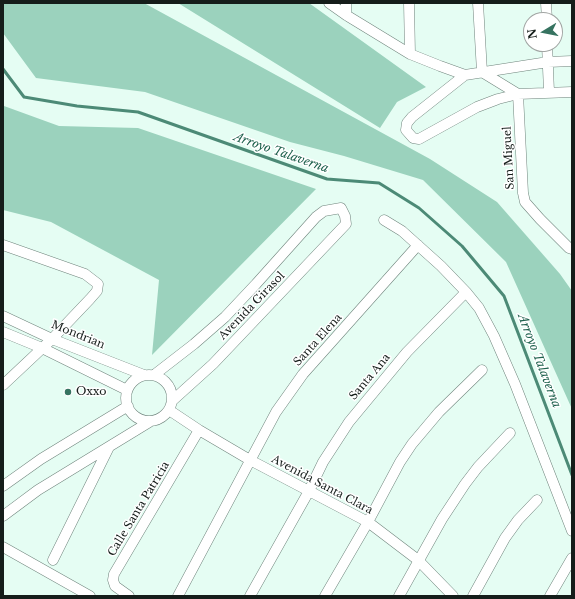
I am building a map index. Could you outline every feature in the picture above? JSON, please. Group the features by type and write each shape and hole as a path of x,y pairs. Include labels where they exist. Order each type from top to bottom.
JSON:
{"street":[{"path":"329,3 410,54 465,75"},
{"path":"346,3 346,15"},
{"path":"409,3 410,54"},
{"path":"478,3 482,72"},
{"path":"547,52 549,92"},
{"path":"572,61 548,62 465,75 406,122 406,130 413,138 419,139 477,107 498,99 518,94 572,92"},
{"path":"482,72 518,94"},
{"name":"San Miguel","path":"518,94 523,193 525,202 540,219 569,248 572,249"},
{"name":"Avenida Girasol","path":"149,375 194,344 225,317 316,217 324,211 341,208 345,216 346,224 213,364 171,405"},
{"path":"384,220 402,231 418,245 466,292 479,308 501,352 572,531"},
{"path":"3,245 85,274 98,284 97,291 90,299 52,339 3,385"},
{"name":"Santa Elena","path":"250,460 276,412 296,383 418,245"},
{"name":"Santa Ana","path":"250,596 335,442 364,402 407,352 466,292"},
{"name":"Mondrian","path":"3,316 52,339 149,375"},
{"path":"3,332 42,348 127,390"},
{"path":"325,596 368,522 390,480 412,444 439,412 482,370"},
{"path":"3,516 38,490 151,421 158,419 171,405 170,387 166,381 149,375 134,380 127,390 126,398 131,412 137,417 151,421"},
{"name":"Avenida Santa Clara","path":"171,405 199,430 250,460 368,522 418,560 453,596"},
{"path":"3,486 41,459 128,406"},
{"name":"Calle Santa Patricia","path":"129,596 115,586 113,580 114,574 199,430"},
{"path":"399,596 442,519 465,484 478,467 510,434"},
{"path":"53,560 110,447"},
{"path":"178,596 250,460"},
{"path":"473,596 505,538 518,520 537,500"},
{"path":"3,547 90,596"},
{"path":"550,596 572,558"}],"green space":[{"path":"3,3 144,3 430,159 497,202 560,274 572,291 572,409 506,262 423,180 344,156 290,142 145,92 36,78 3,33"},
{"path":"178,3 309,3 426,87 397,102 380,128"},
{"path":"3,104 4,106 59,126 138,128 316,189 152,355 159,280 51,222 3,210"}],"waterway":[{"name":"Arroyo Talaverna","path":"3,69 24,97 77,106 138,112 327,179 379,183 419,208 462,246 504,296 572,475"}],"place":[{"name":"Oxxo","path":"68,392"}]}
